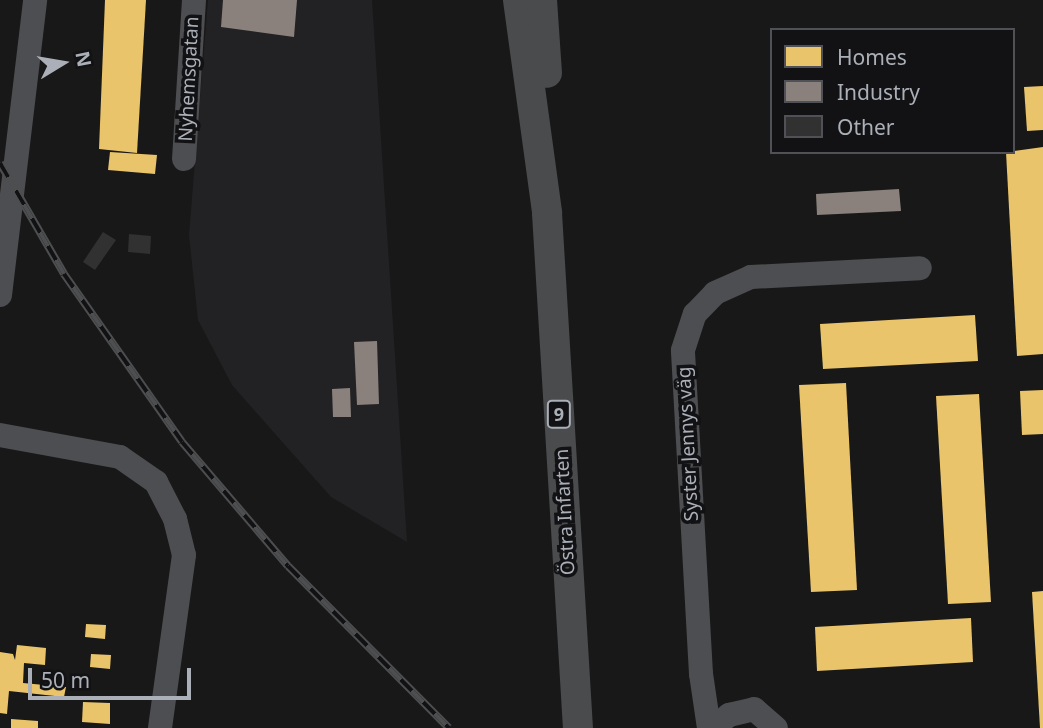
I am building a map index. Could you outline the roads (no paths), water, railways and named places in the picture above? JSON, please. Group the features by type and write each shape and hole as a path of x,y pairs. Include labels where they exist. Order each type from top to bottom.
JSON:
{"main road":[{"name":"Östra Infarten","path":"518,0 547,213 578,728"},
{"name":"Östra Infarten","path":"542,0 551,126 547,213"}],"street":[{"path":"0,295 35,0"},
{"name":"Nyhemsgatan","path":"184,159 194,0"},
{"name":"Syster Jennys väg","path":"711,728 701,674 682,350 695,314 715,293 751,276 919,268"},
{"path":"0,435 120,457 156,482 175,519 184,555 160,728"},
{"path":"711,728 729,715 754,709 776,728"}],"railway":[{"path":"0,163 64,274 182,442 288,566 449,728"}]}
